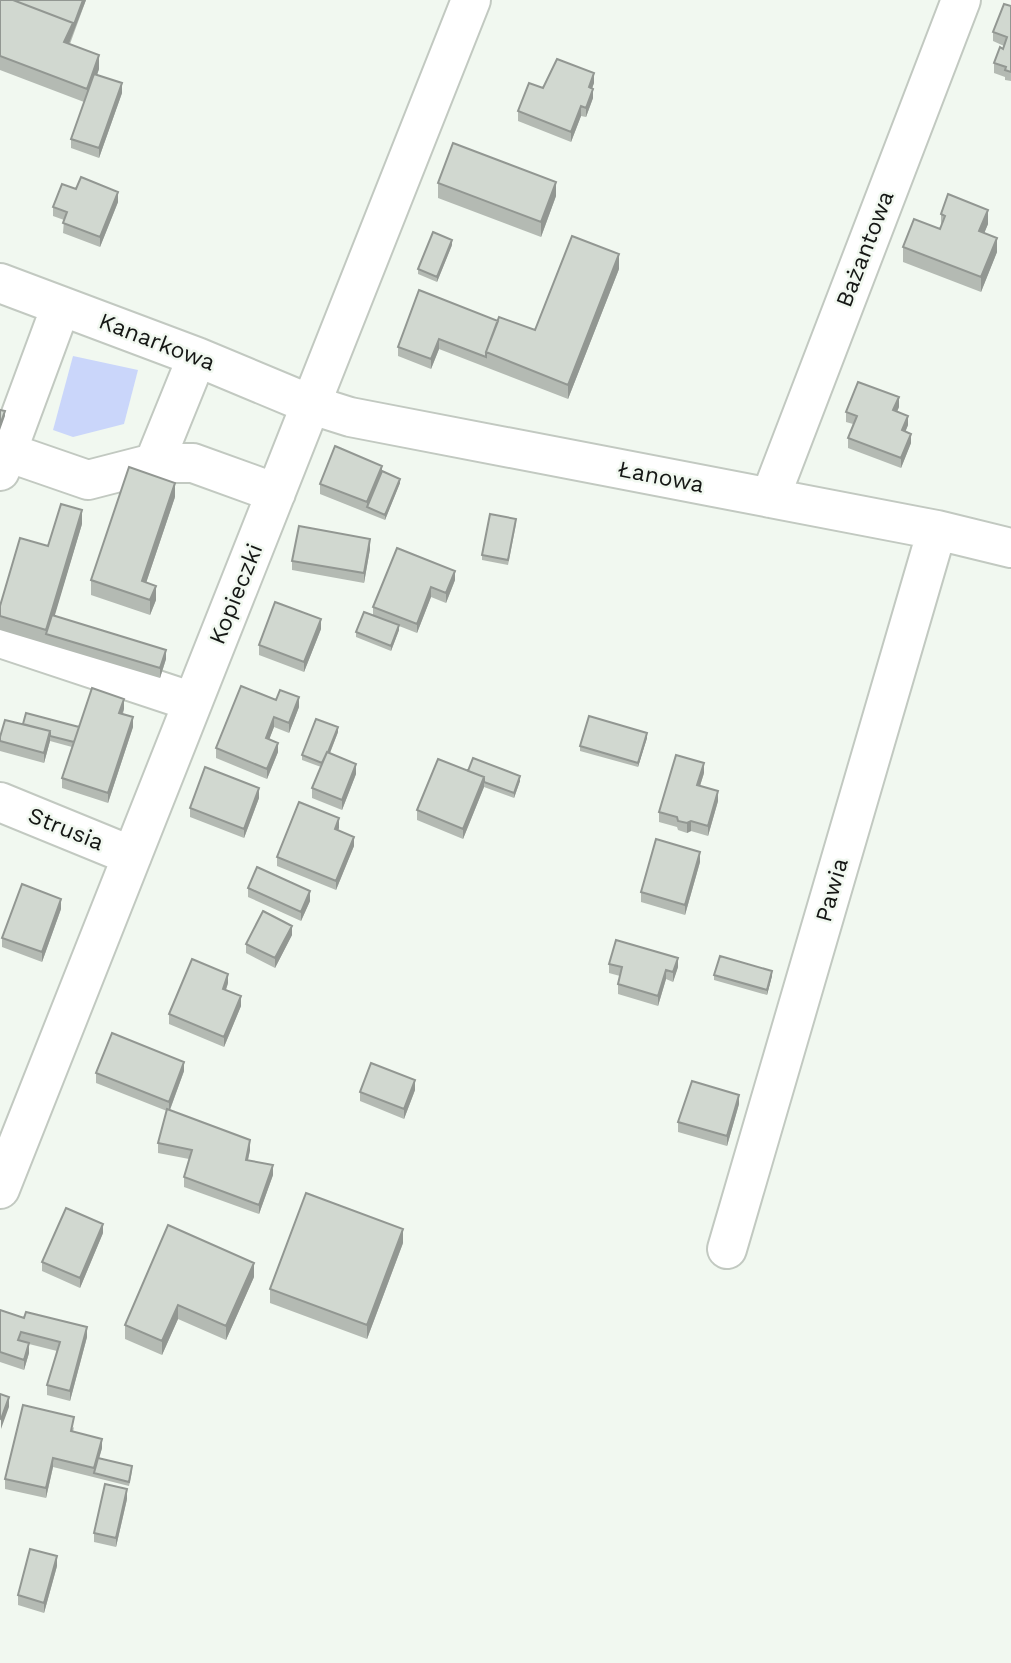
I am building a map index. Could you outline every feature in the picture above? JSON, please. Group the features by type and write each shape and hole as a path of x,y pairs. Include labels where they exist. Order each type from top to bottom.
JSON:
{"street":[{"name":"Kopieczki","path":"0,1189 471,0"},
{"name":"Bażantowa","path":"770,498 961,0"},
{"name":"Kanarkowa","path":"0,284 197,357 312,405"},
{"path":"61,306 4,461 88,480 154,463 193,463 276,494"},
{"path":"154,463 197,357"},
{"name":"Łanowa","path":"312,405 349,417 937,530 1011,548"},
{"name":"Pawia","path":"727,1249 937,530"},
{"path":"0,638 193,702"},
{"name":"Strusia","path":"0,802 132,856"}],"shaded area":[{"path":"73,356 138,370 124,424 73,437 53,430"}],"building":[{"path":"0,0 13,0 73,23 64,42 99,55 87,89 0,56"},
{"path":"13,0 83,0 73,27 73,23"},
{"path":"1004,4 1011,6 1011,72 994,63 1007,37 993,32"},
{"path":"557,59 594,73 589,87 593,89 586,108 581,106 571,132 518,111 529,83 543,88"},
{"path":"94,74 122,83 99,148 71,139"},
{"path":"453,143 556,182 541,222 438,183"},
{"path":"81,177 118,192 100,237 63,223 67,212 53,207 62,184 76,189"},
{"path":"948,194 988,210 979,231 997,238 981,277 903,247 914,219 940,229 945,216 941,214"},
{"path":"433,232 452,240 437,277 418,269"},
{"path":"572,236 619,254 568,385 486,352 499,317 535,330"},
{"path":"419,290 498,321 486,357 439,339 431,359 398,347"},
{"path":"858,382 899,397 893,410 908,416 902,430 911,434 901,458 848,438 857,416 846,412"},
{"path":"0,410 5,411 0,425"},
{"path":"335,446 382,466 367,502 320,484"},
{"path":"129,467 175,483 142,581 156,586 150,600 91,580"},
{"path":"382,471 400,479 385,515 367,507"},
{"path":"61,504 82,510 46,630 0,616 0,606 20,538 48,546"},
{"path":"490,514 516,519 508,560 482,555"},
{"path":"299,526 370,539 364,573 292,561"},
{"path":"397,548 455,571 446,593 431,587 417,624 373,607"},
{"path":"275,602 321,619 304,662 259,645"},
{"path":"364,612 399,625 391,646 356,632"},
{"path":"52,615 166,650 160,668 46,634"},
{"path":"241,686 276,700 280,690 299,697 289,723 274,717 266,738 278,743 267,769 216,748"},
{"path":"92,688 124,699 119,713 133,717 108,793 62,778"},
{"path":"26,713 79,727 74,742 50,736 50,731 23,724"},
{"path":"589,716 647,733 638,763 580,746"},
{"path":"316,719 338,727 322,763 302,755"},
{"path":"5,720 50,731 44,753 0,741"},
{"path":"327,752 356,764 342,800 312,788"},
{"path":"676,755 704,763 697,785 718,791 708,826 691,821 678,821 677,817 659,812"},
{"path":"473,758 520,776 514,793 484,782 484,777 468,771"},
{"path":"438,759 484,777 463,829 417,810"},
{"path":"205,767 259,788 244,829 190,808"},
{"path":"299,802 339,818 335,829 354,837 336,881 277,857"},
{"path":"656,839 700,852 685,905 641,892"},
{"path":"257,867 310,891 301,912 248,888"},
{"path":"22,884 61,899 42,952 2,938"},
{"path":"263,911 292,926 275,958 246,944"},
{"path":"616,940 678,958 673,972 666,970 658,996 618,984 622,967 609,964"},
{"path":"720,956 772,971 767,990 714,975"},
{"path":"192,959 228,974 223,989 241,996 224,1037 169,1014"},
{"path":"112,1033 184,1062 169,1102 96,1073"},
{"path":"371,1063 415,1080 404,1109 360,1092"},
{"path":"692,1081 739,1095 727,1136 678,1122"},
{"path":"167,1109 250,1140 246,1160 273,1165 259,1205 184,1177 192,1150 158,1143"},
{"path":"306,1193 403,1229 367,1325 270,1289"},
{"path":"66,1208 103,1224 80,1278 42,1262"},
{"path":"168,1225 254,1263 226,1326 178,1305 162,1341 125,1325"},
{"path":"0,1310 24,1318 26,1312 87,1327 70,1391 47,1385 60,1342 21,1332 18,1340 29,1343 24,1360 0,1352"},
{"path":"0,1394 9,1397 1,1419 0,1418"},
{"path":"23,1405 74,1417 71,1431 102,1439 94,1468 53,1458 46,1488 5,1479"},
{"path":"98,1458 132,1466 129,1482 94,1473"},
{"path":"105,1484 127,1489 116,1538 94,1533"},
{"path":"30,1549 57,1556 44,1603 18,1595"}]}
